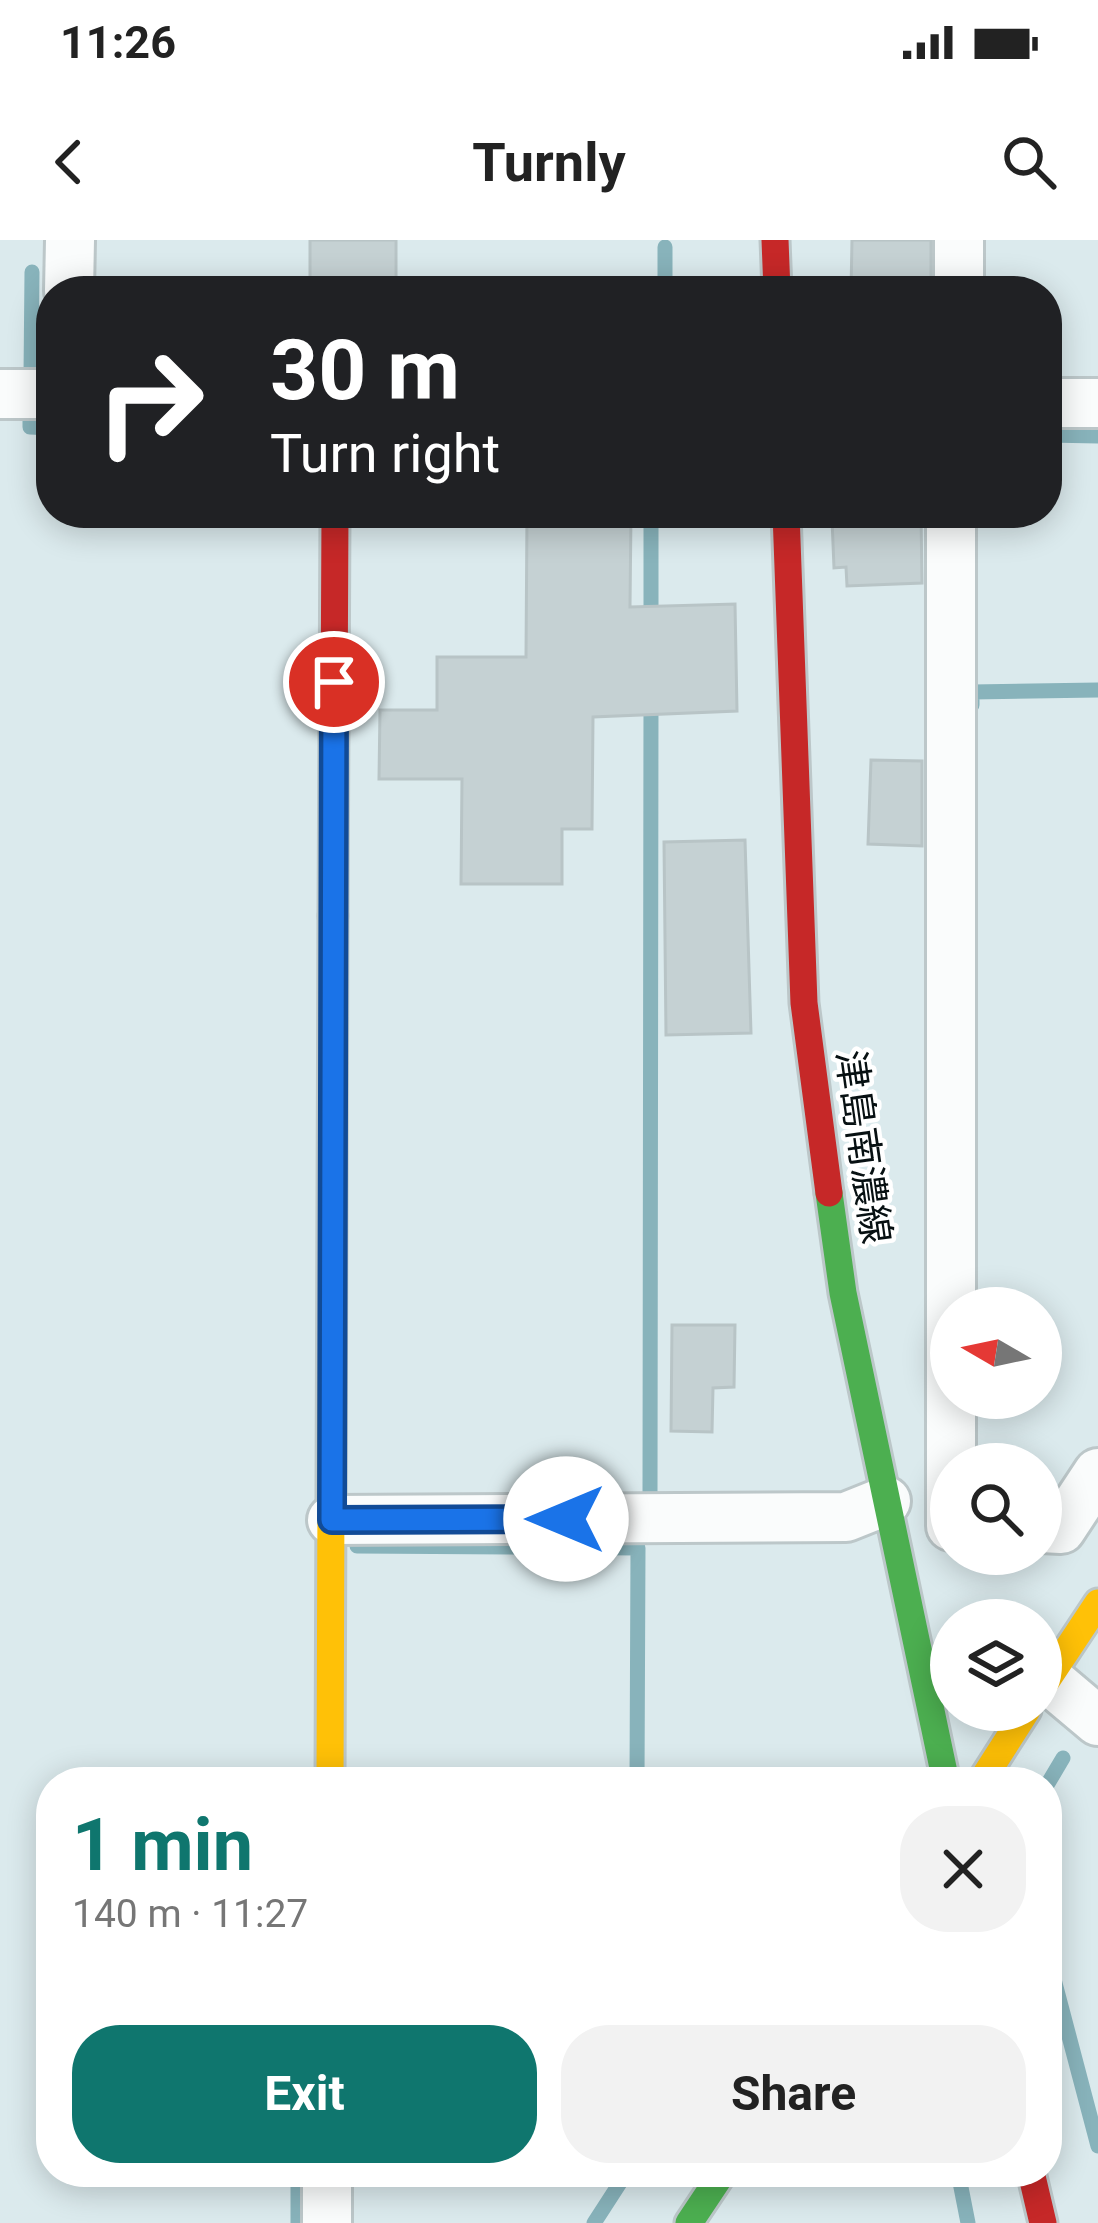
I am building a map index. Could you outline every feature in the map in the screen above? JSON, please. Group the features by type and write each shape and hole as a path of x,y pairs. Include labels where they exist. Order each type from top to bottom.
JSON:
{"street":[{"path":"69,276 70,240"},
{"path":"776,240 777,276"},
{"path":"959,240 959,276"},
{"path":"0,394 36,394"},
{"path":"1062,403 1098,403"},
{"path":"330,1767 335,528"},
{"name":"津島南濃線","path":"787,528 804,1003 843,1293 943,1767"},
{"path":"951,528 951,1443"},
{"path":"1062,1527 1098,1473"},
{"path":"332,1520 846,1517 886,1501"},
{"path":"1062,1657 1098,1603"},
{"path":"1062,1703 1098,1720"},
{"path":"991,1767 1014,1731"},
{"path":"327,2187 327,2223"},
{"path":"689,2223 713,2187"},
{"path":"1035,2187 1043,2223"}],"building":[{"path":"310,240 396,240 396,276 310,276"},
{"path":"852,240 931,240 931,276 851,276"},
{"path":"527,528 631,528 630,607 735,604 737,711 593,717 592,829 562,829 562,884 461,884 462,779 379,779 380,710 437,710 437,657 526,657"},
{"path":"832,528 921,528 922,583 847,586 846,567 834,568"},
{"path":"871,760 922,761 922,846 868,844"},
{"path":"745,840 751,1033 666,1035 664,842"},
{"path":"672,1325 735,1325 734,1387 713,1388 712,1432 671,1431"}],"waterway":[{"path":"665,247 665,276"},
{"path":"31,375 32,272"},
{"path":"30,416 30,427 36,427"},
{"path":"1062,435 1098,436"},
{"path":"651,528 651,624"},
{"path":"972,705 972,692 1098,690"},
{"path":"650,1499 651,696"},
{"path":"357,1546 638,1548 637,1767"},
{"path":"1058,1767 1063,1758"},
{"path":"1062,2010 1098,2146"},
{"path":"298,2187 298,2223"},
{"path":"594,2223 617,2187"},
{"path":"961,2187 968,2223"}],"traffic: fast":[{"path":"829,1193 843,1293 943,1767"},
{"path":"689,2223 713,2187"}],"traffic: slow":[{"path":"330,1767 333,916"},
{"path":"1062,1657 1098,1603"},
{"path":"991,1767 1014,1731"}],"traffic: jam":[{"path":"775,240 776,276"},
{"path":"333,916 335,528"},
{"path":"787,528 804,1003 829,1193"},
{"path":"1035,2187 1043,2223"}],"route":[{"path":"334,682 332,1520 566,1519"}]}
